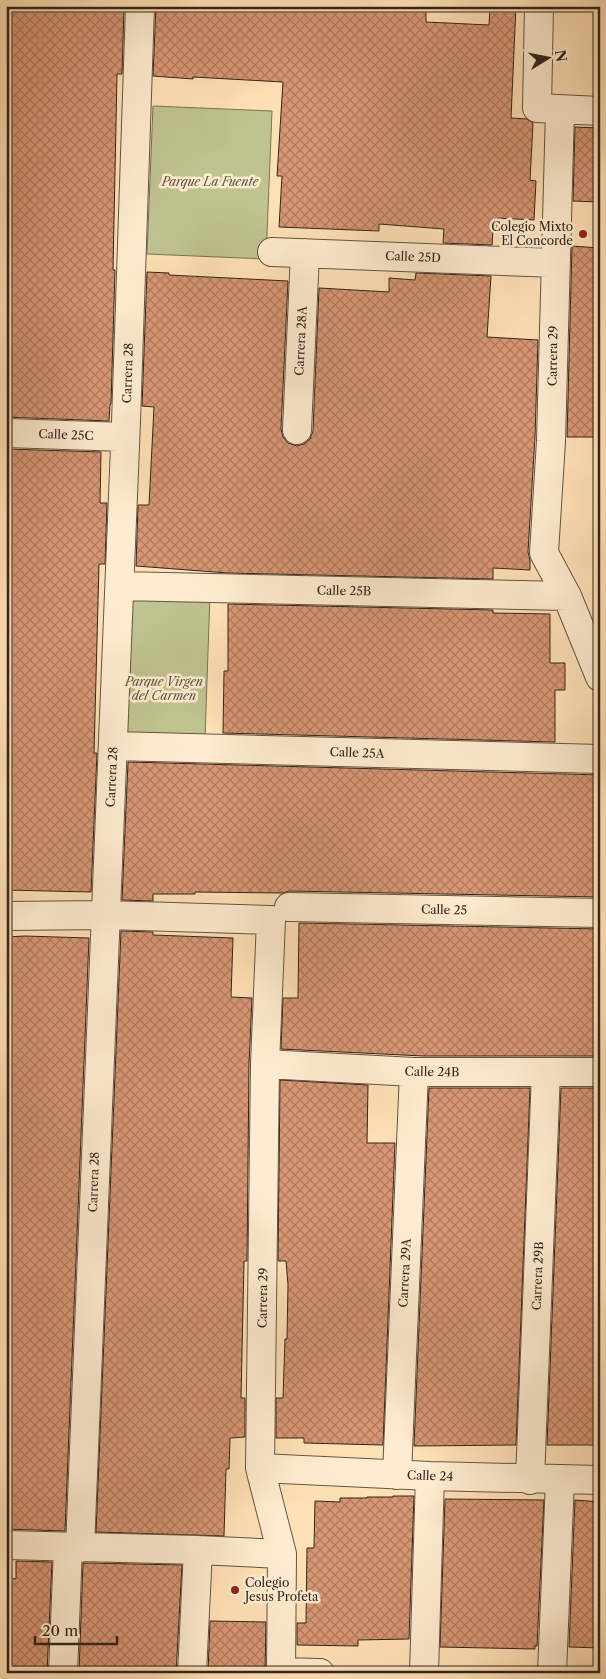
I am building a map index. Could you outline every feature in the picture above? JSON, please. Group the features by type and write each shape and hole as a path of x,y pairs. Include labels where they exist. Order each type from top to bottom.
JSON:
{"street":[{"name":"Carrera 28","path":"63,1673 74,1548 114,746 140,6"},
{"name":"Carrera 29","path":"540,6 548,109 555,263 551,441 544,553 567,596"},
{"path":"548,109 600,112"},
{"name":"Calle 25D","path":"272,252 555,263"},
{"name":"Carrera 28A","path":"297,430 305,253"},
{"name":"Calle 25C","path":"6,433 125,437"},
{"name":"Calle 25B","path":"120,586 567,596"},
{"path":"567,596 600,677"},
{"name":"Calle 25A","path":"114,746 600,759"},
{"name":"Calle 25","path":"6,916 600,913"},
{"name":"Carrera 29","path":"280,914 265,1064 260,1468 282,1554 281,1672"},
{"name":"Calle 24B","path":"265,1064 414,1072 600,1072"},
{"name":"Carrera 29A","path":"396,1475 414,1072"},
{"name":"Carrera 29B","path":"530,1480 546,1072"},
{"name":"Calle 24","path":"260,1468 530,1480 600,1480"},
{"path":"424,1673 430,1476"},
{"path":"552,1673 560,1480"},
{"path":"6,1545 282,1554"},
{"path":"192,1673 198,1550"},
{"path":"281,1672 320,1673"}],"green space":[{"name":"Parque La Fuente","path":"153,106 272,111 266,259 147,254"},
{"name":"Parque Virgen del Carmen","path":"126,593 210,594 205,739 119,736"}],"building":[{"path":"6,6 124,6 122,74 117,74 113,270 115,270 109,421 6,417"},
{"path":"156,6 426,6 426,22 489,25 490,6 516,6 511,118 527,119 533,123 530,180 536,181 534,220 498,218 498,230 493,230 492,245 443,243 444,229 379,224 379,231 279,227 282,176 277,176 283,82 153,76"},
{"path":"575,127 600,128 600,202 573,201"},
{"path":"572,246 600,248 600,437 567,437"},
{"path":"147,272 169,273 169,275 288,281 281,429 283,437 288,443 297,446 304,444 310,439 313,431 319,288 389,292 389,278 415,280 416,273 491,276 487,337 538,340 535,437 528,552 530,570 493,568 493,579 228,573 136,566 138,505 149,505 154,407 142,406"},
{"path":"6,449 101,452 100,503 107,503 105,564 99,564 94,753 97,753 91,892 6,890"},
{"path":"228,604 493,610 493,613 550,614 550,663 565,663 565,690 555,690 555,742 223,733 224,671 228,671"},
{"path":"128,762 600,775 600,897 289,891 283,893 195,892 195,894 153,894 153,901 122,900"},
{"path":"299,923 600,929 600,1056 423,1056 281,1049 283,998 298,998"},
{"path":"121,931 153,932 153,935 233,938 231,997 252,998 249,1064 247,1261 244,1261 241,1398 245,1398 245,1437 230,1438 229,1469 226,1469 224,1536 96,1532"},
{"path":"6,937 89,938 65,1531 6,1529"},
{"path":"280,1080 368,1085 367,1143 395,1143 383,1445 304,1443 304,1438 276,1438 276,1398 283,1398 288,1285 286,1261 278,1261"},
{"path":"429,1088 530,1088 516,1445 414,1446"},
{"path":"561,1088 600,1088 600,1392 596,1391 595,1445 547,1445"},
{"path":"414,1496 409,1639 358,1640 358,1646 297,1645 297,1623 306,1623 307,1548 314,1548 315,1501 340,1502 340,1498"},
{"path":"445,1499 544,1500 537,1646 535,1646 535,1649 440,1647"},
{"path":"575,1500 600,1502 600,1648 569,1647"},
{"path":"16,1561 52,1562 47,1673 10,1673 11,1650 6,1650 7,1578 16,1579"},
{"path":"83,1563 182,1565 176,1673 79,1673"},
{"path":"210,1621 266,1622 265,1673 208,1673"}],"place":[{"name":"Colegio Mixto El Concorde","path":"583,234"},
{"name":"Colegio Jesus Profeta","path":"235,1590"}]}
